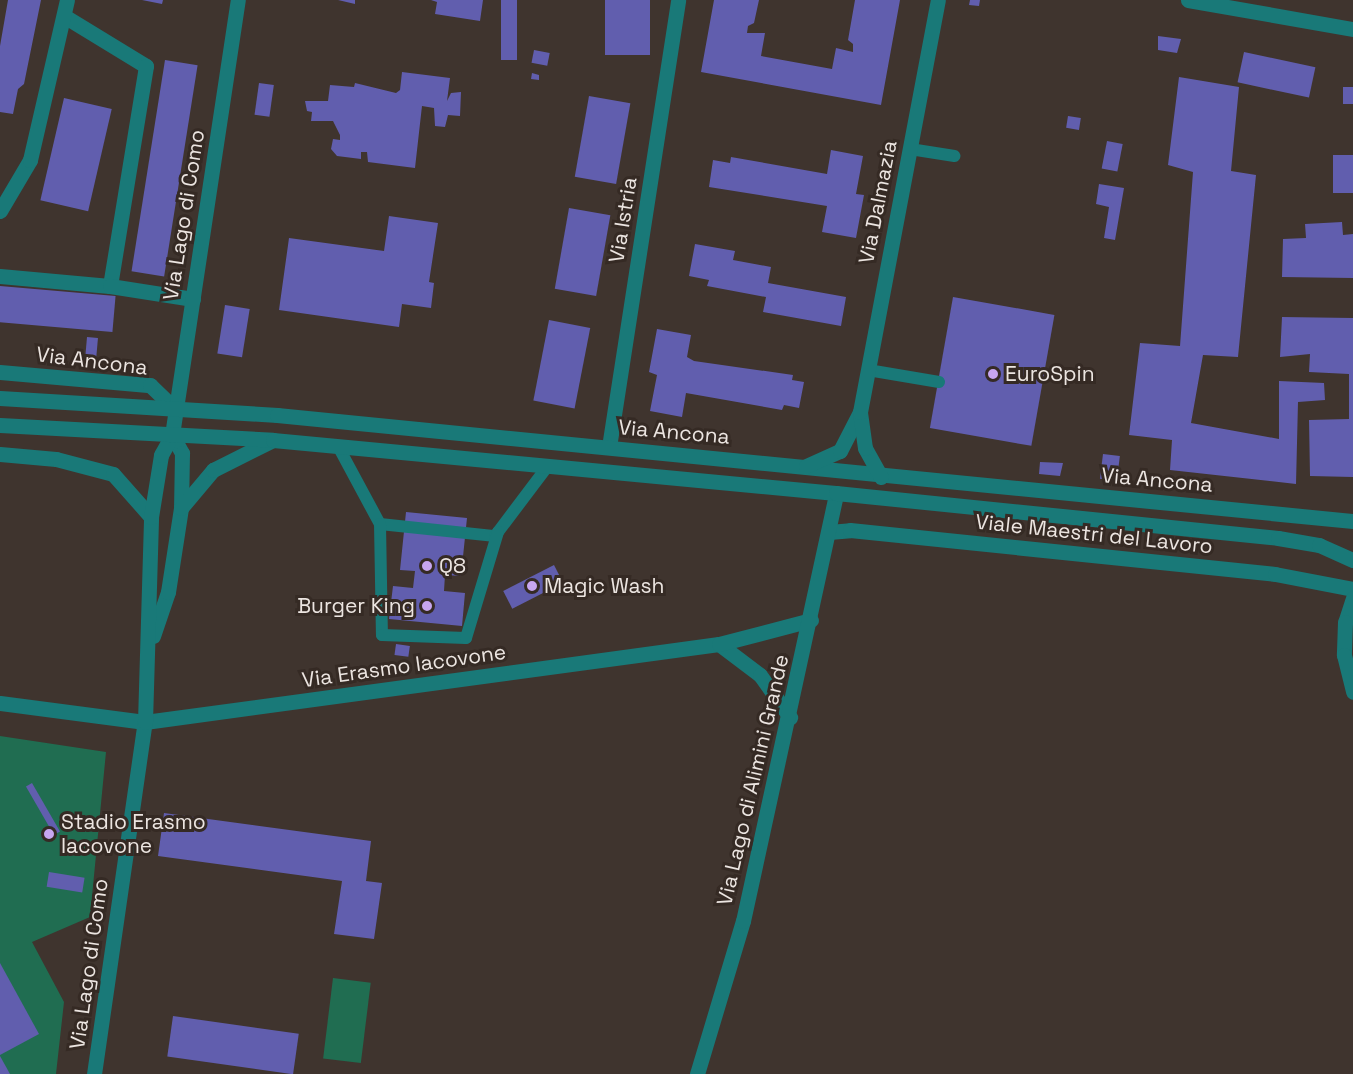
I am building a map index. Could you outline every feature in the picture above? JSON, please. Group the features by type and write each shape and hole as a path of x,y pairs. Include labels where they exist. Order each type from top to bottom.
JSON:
{"street":[{"path":"0,211 30,160 67,0"},
{"name":"Via Lago di Como","path":"94,1074 145,722 150,645 146,586 151,517 161,455 172,435 238,0"},
{"name":"Via Istria","path":"609,447 678,0"},
{"name":"Via Dalmazia","path":"881,477 865,448 861,412 938,0"},
{"path":"1188,0 1353,29"},
{"path":"64,16 146,66 110,286"},
{"path":"0,276 110,286 193,299"},
{"name":"Via Ancona","path":"0,372 150,385 176,410 277,415 806,466 881,477 1353,521"},
{"path":"0,398 176,410"},
{"name":"Via Dalmazia","path":"806,466 840,451 861,412"},
{"path":"0,425 273,440 836,493 1278,538 1319,545 1353,560"},
{"name":"Via Lago di Como","path":"150,645 168,592 181,508 182,453 172,435"},
{"path":"181,508 213,470 273,440"},
{"path":"0,454 56,459 113,474 151,517"},
{"name":"Via Lago di Alimini Grande","path":"697,1074 743,921 790,717 836,493"},
{"name":"Viale Maestri del Lavoro","path":"829,532 850,530 1275,574 1353,589"},
{"path":"1353,598 1345,622 1344,655 1353,692"},
{"name":"Via Erasmo Iacovone","path":"0,703 145,722 719,644 811,620"},
{"path":"719,644 760,675 790,717"}],"lane":[{"path":"910,149 954,156"},
{"path":"868,370 939,382"},
{"path":"339,448 380,524 382,635 466,638 498,532"},
{"path":"380,524 495,536 547,467"}],"green space":[{"name":"Stadio Erasmo Iacovone","path":"0,736 106,752 90,917 32,942 64,1002 56,1074 0,1074"},
{"path":"333,978 371,983 361,1063 323,1058"}],"building":[{"path":"8,0 41,0 24,84 18,89 13,114 0,112 0,46"},
{"path":"142,0 163,0 162,4"},
{"path":"338,0 355,0 355,4"},
{"path":"431,0 483,0 480,21 435,14 437,2"},
{"path":"501,0 517,0 517,60 501,60"},
{"path":"605,0 650,0 650,55 605,55"},
{"path":"714,0 759,0 754,23 748,26 747,33 765,33 761,56 832,69 836,48 853,52 853,44 848,40 855,0 900,0 881,105 701,72"},
{"path":"970,0 980,0 979,6 969,5"},
{"path":"1158,36 1181,39 1177,53 1158,50"},
{"path":"534,50 550,53 547,66 532,63"},
{"path":"1244,52 1315,67 1309,98 1238,82"},
{"path":"165,60 198,65 164,277 132,271"},
{"path":"402,72 450,78 447,101 451,93 461,92 460,116 448,115 445,127 435,126 434,108 422,106 415,168 368,162 367,152 361,152 361,159 337,156 331,149 333,139 340,140 340,135 333,121 311,121 312,112 307,111 305,101 328,101 330,85 354,87 355,83 396,93 400,90"},
{"path":"532,73 539,75 539,80 531,79"},
{"path":"1179,77 1239,87 1231,171 1256,175 1238,357 1203,355 1191,423 1279,439 1279,381 1324,383 1325,400 1298,402 1296,484 1170,470 1172,440 1129,435 1140,343 1180,346 1193,172 1168,165"},
{"path":"259,83 274,85 269,117 255,115"},
{"path":"1343,87 1353,87 1353,104 1343,104"},
{"path":"589,96 630,103 616,184 575,177"},
{"path":"64,98 112,109 88,211 40,200"},
{"path":"1068,116 1081,118 1079,130 1066,128"},
{"path":"1107,141 1123,144 1117,172 1102,168"},
{"path":"831,150 863,156 856,194 864,195 856,238 822,232 827,206 709,187 713,160 730,163 731,157 827,174"},
{"path":"1333,155 1353,155 1353,193 1333,193"},
{"path":"1099,184 1124,188 1115,240 1104,238 1109,207 1096,204"},
{"path":"569,208 610,215 596,296 555,289"},
{"path":"389,216 438,223 429,282 434,283 431,308 402,304 399,327 279,310 289,238 384,251"},
{"path":"1342,222 1343,235 1353,234 1353,278 1282,277 1283,239 1306,238 1305,224"},
{"path":"695,244 735,251 733,260 771,267 768,283 846,297 841,326 763,312 766,297 707,286 709,280 689,276"},
{"path":"0,286 116,296 112,332 0,322"},
{"name":"EuroSpin","path":"953,297 1054,315 1031,446 930,428"},
{"path":"225,305 250,309 242,357 217,353"},
{"path":"1282,317 1353,318 1353,477 1310,476 1309,420 1349,419 1349,374 1309,372 1310,354 1280,357"},
{"path":"549,320 590,328 575,409 533,400"},
{"path":"657,329 691,335 687,357 694,361 793,375 792,380 804,382 799,408 784,405 782,410 686,393 682,417 650,411 657,375 649,372"},
{"path":"87,337 98,338 96,358 85,357"},
{"path":"1103,454 1120,456 1117,481 1100,479"},
{"path":"1040,462 1063,463 1060,476 1039,474"},
{"path":"406,512 467,518 461,576 445,575 444,591 465,593 462,626 389,619 393,586 413,588 415,571 400,570"},
{"name":"Magic Wash","path":"554,565 563,583 512,609 503,591"},
{"path":"396,644 410,646 408,657 394,655"},
{"path":"32,783 60,831 54,835 26,786"},
{"path":"164,813 371,841 366,881 382,883 374,939 334,934 342,881 158,856"},
{"path":"49,872 85,878 82,892 47,887"},
{"path":"0,963 39,1034 0,1055"},
{"path":"173,1016 299,1034 293,1074 167,1057"},
{"path":"0,1056 10,1074 0,1074"}],"place":[{"name":"EuroSpin","path":"993,374"},
{"name":"Q8","path":"427,566"},
{"name":"Magic Wash","path":"532,586"},
{"name":"Burger King","path":"427,606"},
{"name":"Stadio Erasmo Iacovone","path":"49,834"}]}
